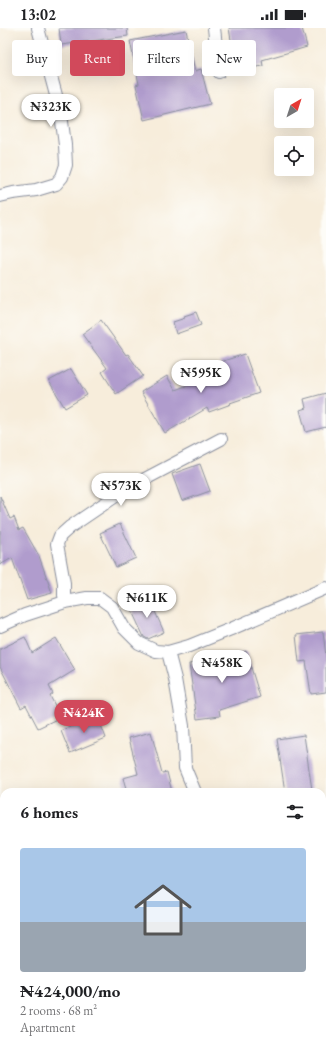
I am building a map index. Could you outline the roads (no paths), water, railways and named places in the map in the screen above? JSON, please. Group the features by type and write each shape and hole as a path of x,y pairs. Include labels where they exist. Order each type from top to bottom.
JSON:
{"street":[{"path":"0,196 36,190 56,184 62,177 66,165 61,114 38,28"},
{"path":"214,28 215,40"},
{"path":"65,602 64,583 57,544 60,536 70,527 126,489 221,439"},
{"path":"0,626 25,615 65,602 87,598 100,598 112,607 124,628 139,643 156,651 168,652 210,638 325,592"},
{"path":"168,652 175,679 183,726 186,768 194,788"}]}
